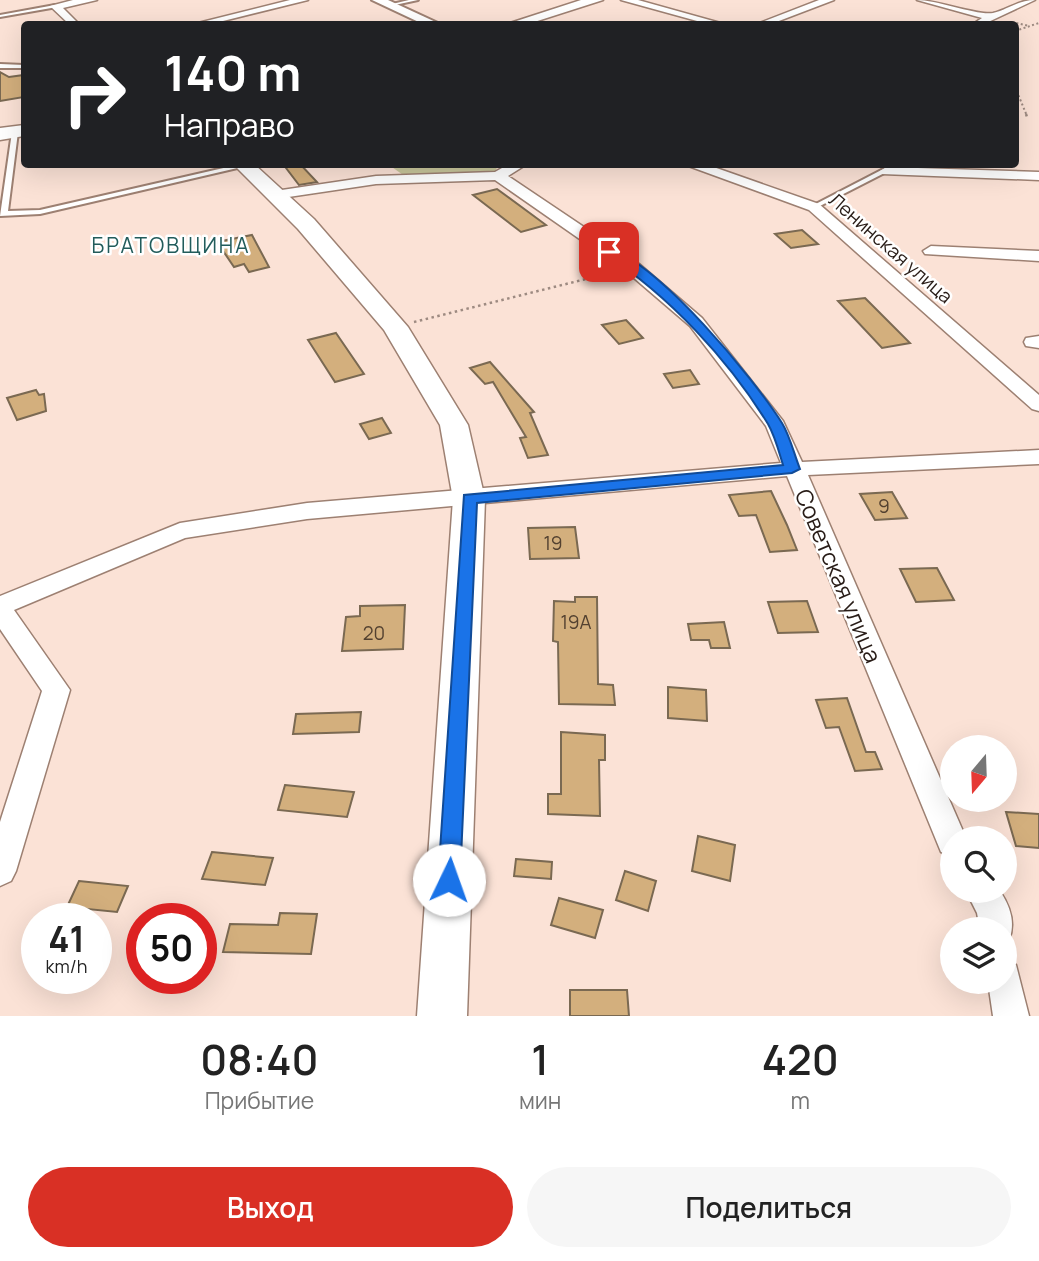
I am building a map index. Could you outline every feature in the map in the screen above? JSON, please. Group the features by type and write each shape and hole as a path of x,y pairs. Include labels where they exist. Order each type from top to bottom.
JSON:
{"main road":[{"path":"524,21 596,0"},
{"path":"245,168 306,223 395,327 454,425 470,499 442,1016"}],"street":[{"path":"55,6 92,0"},
{"path":"212,21 303,0"},
{"path":"626,0 707,21"},
{"path":"770,21 829,0"},
{"path":"922,0 993,17"},
{"path":"983,21 1030,0"},
{"path":"384,3 426,21"},
{"path":"55,6 71,21"},
{"path":"275,195 376,180 498,176 513,168"},
{"name":"Ленинская улица","path":"702,168 814,207 1039,405"},
{"path":"893,168 1039,176"},
{"name":"Советская улица","path":"498,176 633,268 696,322 776,425 792,469 945,826"},
{"path":"931,251 1039,256"},
{"path":"0,870 56,690 0,607 180,531 307,511 470,499 792,469 1039,457"},
{"path":"1007,994 1011,1016"}],"lane":[{"path":"384,3 416,0"},
{"path":"0,16 55,6"},
{"path":"0,66 21,67"},
{"path":"13,133 2,214 40,212 229,168"},
{"path":"814,207 893,168"}],"path":[{"path":"1019,30 1039,23"},
{"path":"1019,97 1027,117"},
{"path":"395,327 633,268"}],"shaded area":[{"path":"393,168 497,168 494,174 406,177"}],"building":[{"path":"0,72 9,77 21,75 21,98 0,101"},
{"path":"286,168 304,168 317,182 299,185"},
{"path":"497,189 546,225 521,232 473,195"},
{"path":"802,230 818,244 791,248 775,234"},
{"path":"252,235 269,267 249,272 244,264 234,267 217,242"},
{"path":"865,298 910,343 882,348 838,301"},
{"path":"626,320 643,338 619,344 602,325"},
{"path":"336,333 364,374 335,382 308,340"},
{"path":"490,362 534,412 530,413 548,455 528,458 520,438 526,437 493,382 485,384 470,368"},
{"path":"690,370 699,384 673,388 664,374"},
{"path":"36,390 39,395 44,394 46,411 17,420 7,398"},
{"path":"382,418 391,433 369,439 360,424"},
{"path":"771,491 797,550 770,552 756,515 739,516 729,495"},
{"path":"892,492 907,518 875,520 860,494"},
{"path":"575,527 579,558 530,559 528,528"},
{"path":"937,568 954,600 916,602 900,569"},
{"path":"575,597 597,597 598,684 613,685 615,705 559,704 558,642 553,641 554,601 575,602"},
{"path":"807,601 818,632 778,633 768,602"},
{"path":"405,605 403,649 342,651 346,617 360,616 360,606"},
{"path":"724,622 730,648 711,648 709,640 691,640 688,624"},
{"path":"668,687 706,690 707,721 668,718"},
{"path":"847,698 866,752 875,752 882,769 855,771 839,727 826,728 816,700"},
{"path":"361,712 359,732 293,734 296,714"},
{"path":"561,732 605,735 605,760 599,760 600,816 548,814 548,794 561,794"},
{"path":"285,785 354,792 347,817 278,810"},
{"path":"1006,812 1039,814 1039,848 1017,846 1017,826 1010,826"},
{"path":"698,836 735,845 730,881 692,871"},
{"path":"212,852 273,858 265,885 202,879"},
{"path":"516,859 552,862 551,879 514,876"},
{"path":"625,871 656,881 648,911 616,900"},
{"path":"79,881 128,886 117,912 112,912 112,903 69,903"},
{"path":"559,898 603,910 595,938 551,925"},
{"path":"280,913 317,914 311,954 223,952 230,924 278,925"},
{"path":"570,990 627,990 629,1016 570,1016"}],"district":[{"name":"БРАТОВЩИНА","path":"171,246"}],"route":[{"path":"449,880 470,499 792,469 776,425 696,322 633,268 609,252"}]}
